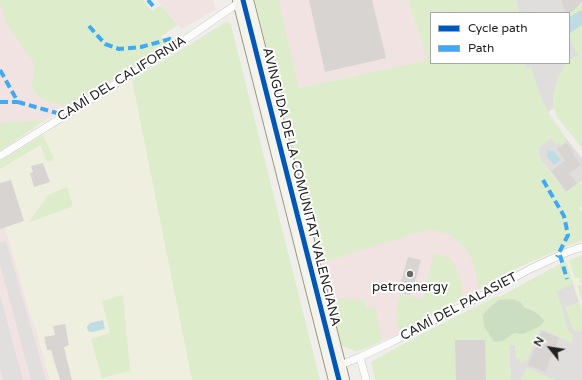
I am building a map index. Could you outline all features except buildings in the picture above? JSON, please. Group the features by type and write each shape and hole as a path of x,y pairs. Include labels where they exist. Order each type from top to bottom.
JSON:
{"main road":[{"name":"AVINGUDA DE LA COMUNITAT VALENCIANA","path":"243,0 337,373"}],"lane":[{"name":"CAMÍ DEL CALIFORNIA","path":"0,156 173,48 243,0"},
{"name":"CAMÍ DEL PALASIET","path":"337,373 360,357 472,301 530,269 567,252 582,247"},
{"path":"360,357 366,380"}],"shaded area":[{"path":"0,0 7,0 72,105 45,120 0,151"},
{"path":"157,0 213,0 216,9 182,29"},
{"path":"280,0 408,0 428,60 299,88 280,6"},
{"path":"516,0 582,0 582,87 548,112 582,158 582,180 567,192 542,161 539,155 524,64 570,64 570,12 519,12"},
{"path":"487,151 519,267 399,333 364,349 356,351 342,346 308,212"},
{"path":"0,210 35,326 50,380 0,380"},
{"path":"6,241 46,380 31,380 0,264 0,242"},
{"path":"566,261 582,311 582,380 511,380 509,345 520,286"},
{"path":"0,295 23,380 3,380 0,369"}],"green space":[{"path":"0,0 143,0 152,11 161,5 178,25 161,36 168,45 72,105 63,105 41,99 32,88 34,63 7,24"},
{"path":"255,0 280,0 280,6 299,88 428,60 408,0 517,0 519,12 430,12 430,64 524,64 525,69 531,67 539,92 548,112 565,137 566,143 562,146 559,142 556,144 551,138 538,149 539,155 566,192 582,180 582,206 579,208 582,212 582,241 519,267 479,289 473,261 464,246 449,234 429,229 320,263"},
{"path":"582,1 582,148 557,117 553,106 553,95 557,80 564,66 566,64 570,64 571,59 578,56 570,38 570,12"},
{"path":"226,22 229,22 231,25 320,380 192,380 132,80"},
{"path":"132,80 192,380 50,380 0,210 0,161"},
{"path":"45,120 0,151 0,123"},
{"path":"43,135 54,159 47,162 40,145 0,169 0,161"},
{"path":"67,187 73,206 28,223 48,195"},
{"path":"434,254 450,258 454,263 460,278 464,297 399,333 396,313 401,294 423,300"},
{"path":"582,255 582,311 566,261"},
{"path":"582,255 582,303 577,285 581,285 579,278 575,278 569,260"},
{"path":"566,261 573,284 557,291 569,332 573,334 572,343 541,329 526,362 520,363 519,358 516,358 515,345 509,345 511,380 375,380 371,362 420,335 497,296 499,297"},
{"path":"123,295 130,371 102,378 91,339 110,333 102,301"},
{"path":"329,298 365,300 366,308 375,307 382,341 356,351 342,346"},
{"path":"511,299 520,302 525,308 535,312 544,321 540,326 532,330 522,334 514,333 502,341 494,342 484,326 483,315 499,300"},
{"path":"579,302 582,311 582,332 573,330 565,307"},
{"path":"527,368 556,380 520,380"}],"water":[{"path":"581,10 582,12 582,25 570,33 570,16"},
{"path":"553,150 561,160 554,165 546,155 547,151"},
{"path":"103,320 105,329 92,332 88,331 87,327 90,323"}],"marked path":[{"path":"148,0 153,6"},
{"path":"89,26 105,44 119,49 141,47 170,39 180,43"},
{"path":"0,70 18,102 64,115"},
{"path":"0,102 18,102"},
{"path":"543,180 564,216 568,235 557,257"},
{"path":"560,255 567,279"}],"cycle path":[{"path":"243,0 339,380"}],"place":[{"name":"petroenergy","path":"410,274"}]}
